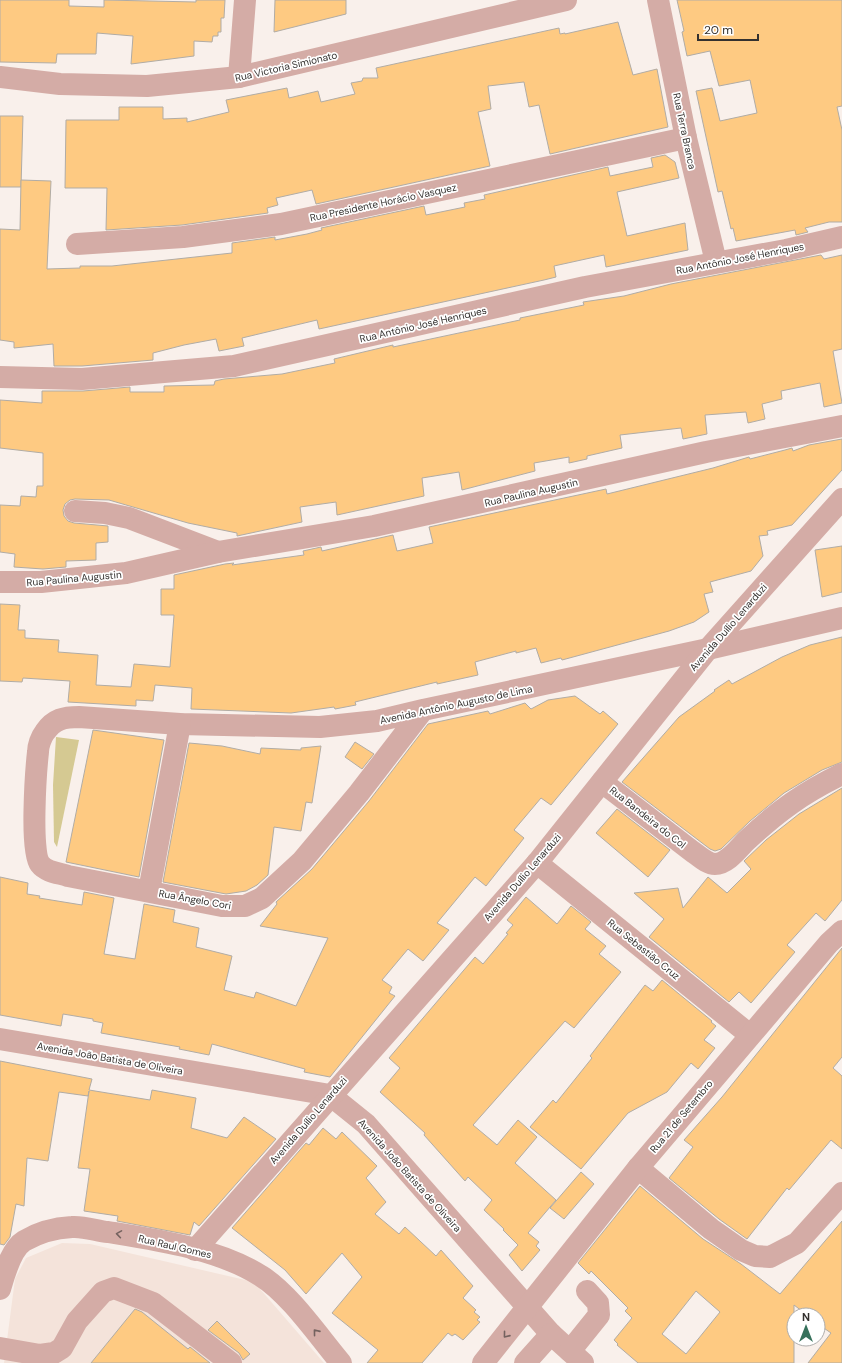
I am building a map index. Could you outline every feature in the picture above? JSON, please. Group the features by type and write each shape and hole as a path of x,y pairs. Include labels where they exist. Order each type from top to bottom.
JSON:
{"street":[{"path":"239,77 245,0"},
{"name":"Rua Victoria Simionato","path":"0,78 60,84 147,86 239,77 566,0"},
{"name":"Rua Terra Branca","path":"658,0 686,138 716,262"},
{"name":"Rua Presidente Horácio Vasquez","path":"78,244 183,237 281,224 686,138"},
{"name":"Rua Antônio José Henriques","path":"0,377 82,379 234,366 586,287 786,250 842,237"},
{"name":"Rua Paulina Augustin","path":"0,582 83,579 126,573 218,552 374,526 706,452 842,426"},
{"name":"Avenida Duílio Lenarduzi","path":"196,1250 330,1095 537,863 708,649 842,498"},
{"path":"75,511 105,513 129,518 218,552"},
{"name":"Avenida Antônio Augusto de Lima","path":"62,718 79,717 180,724 320,727 377,721 708,649 842,618"},
{"name":"Rua Ângelo Cori","path":"62,718 51,724 44,733 38,750 35,850 40,864 57,873 222,906 246,906 262,898 302,861 423,710"},
{"path":"149,891 180,724"},
{"name":"Rua Bandeira do Col","path":"602,782 706,862 714,864 726,861 767,822 796,799 811,789 842,774"},
{"name":"Rua Sebastião Cruz","path":"537,863 750,1035"},
{"name":"Rua 21 de Setembro","path":"528,1308 638,1168 829,943 842,932"},
{"name":"Avenida João Batista de Oliveira","path":"0,1039 330,1095 366,1124 551,1334 576,1357"},
{"path":"638,1168 711,1229 741,1250 755,1256 770,1257 797,1243 808,1233 842,1193"},
{"name":"Rua Raul Gomes","path":"0,1289 8,1264 22,1242 46,1230 74,1227 129,1236 196,1250 240,1264 263,1277 280,1292 308,1322 340,1362"},
{"path":"0,1348 40,1355 54,1353 62,1348 77,1321 102,1292 114,1288 153,1303 232,1363"},
{"path":"576,1357 599,1315 598,1303 587,1291"},
{"path":"483,1363 528,1308"},
{"path":"525,1363 551,1334"}],"shaded area":[{"path":"56,737 79,740 57,847 54,842 53,785"},
{"path":"62,1243 90,1244 254,1282 324,1363 4,1363 15,1279 26,1258"}],"building":[{"path":"0,0 69,0 69,6 104,7 104,0 196,2 196,0 225,0 224,18 221,18 221,32 218,32 218,36 213,36 212,42 194,41 194,56 131,64 133,36 97,33 96,54 57,54 56,63 0,62"},
{"path":"275,0 346,0 346,14 274,32"},
{"path":"677,0 842,0 842,106 837,107 842,130 842,222 829,222 805,228 808,232 796,235 795,230 736,241 733,228 731,229 722,191 718,192 696,91 712,88 720,121 757,113 750,80 719,86 710,51 687,56 682,32 684,31"},
{"path":"618,22 633,75 657,69 668,127 550,154 539,105 529,107 524,82 488,86 491,109 478,112 490,166 316,204 312,190 276,198 278,205 267,208 268,213 182,225 106,230 107,188 65,188 66,120 119,120 119,107 163,107 163,119 187,118 187,122 229,112 226,100 287,88 289,98 318,91 321,102 355,94 351,83 362,81 363,78 378,78 376,68 559,28 560,34 565,34"},
{"path":"0,116 23,116 21,187 0,187"},
{"path":"665,155 675,162 679,178 617,192 627,236 685,223 688,250 606,267 604,255 554,266 556,277 544,280 319,329 317,320 242,338 244,346 219,351 216,339 184,345 153,353 153,360 82,366 54,366 53,344 14,348 14,342 0,340 0,229 20,230 21,180 51,181 47,269 80,268 80,266 112,266 232,253 232,243 275,237 275,240 307,234 322,230 321,228 424,206 426,215 465,207 464,203 485,199 484,195 608,167 610,176 653,167 651,158"},
{"path":"821,255 824,259 842,255 842,349 833,351 842,403 824,407 820,383 781,391 782,399 762,404 765,419 748,423 746,412 705,415 707,434 683,439 681,428 620,435 622,448 587,456 587,459 569,463 569,457 534,463 535,471 462,490 459,472 422,478 424,496 337,515 336,502 300,507 302,522 237,536 237,533 188,523 109,500 75,499 70,500 65,504 63,510 64,516 68,521 74,523 108,526 108,542 96,543 96,560 66,561 66,567 43,569 14,567 15,554 0,552 0,505 20,506 21,496 36,497 37,486 43,486 43,453 0,448 0,400 42,403 42,391 83,391 130,387 130,392 164,392 164,386 214,385 215,381 224,379 282,374 335,363 334,359 393,345 393,347 584,305 583,302 624,296 671,284"},
{"path":"842,439 842,470 792,525 767,531 768,535 759,536 763,556 751,571 710,582 713,592 704,594 709,612 694,622 669,631 562,660 561,658 541,663 536,648 516,653 516,651 475,662 478,675 437,684 437,682 355,702 356,705 335,709 334,707 291,713 191,709 192,688 155,685 153,701 136,700 136,706 68,702 70,681 23,678 22,682 0,681 0,604 20,605 18,630 25,630 25,638 59,640 58,652 98,655 96,685 131,687 134,664 170,667 174,615 161,615 161,589 174,589 174,575 225,564 234,563 232,565 304,555 303,551 321,547 322,551 393,535 397,551 433,543 429,527 606,489 607,494 713,468 749,457 750,459 792,448 793,451 809,445"},
{"path":"842,546 842,592 822,597 815,550"},
{"path":"842,637 842,762 822,770 784,793 750,821 721,849 715,851 710,849 622,782 679,717 729,680 732,684 782,657 810,645"},
{"path":"575,696 600,714 603,711 618,724 551,805 541,798 514,830 524,838 486,886 475,877 437,923 449,930 423,961 408,949 382,980 392,987 389,993 395,996 330,1077 304,1072 305,1069 212,1044 209,1055 179,1049 180,1047 101,1033 103,1023 93,1021 93,1019 63,1014 61,1026 0,1015 0,877 28,883 27,894 40,896 39,898 82,905 84,892 114,898 104,954 135,959 144,904 175,910 173,922 199,928 196,947 232,956 224,990 254,998 256,992 296,1006 328,938 260,926 277,904 276,902 312,869 369,801 428,724 488,711 490,714 525,703 531,709 548,700"},
{"path":"93,730 164,740 139,877 66,862"},
{"path":"355,742 374,754 362,769 345,757"},
{"path":"189,743 222,746 260,754 261,748 301,750 301,748 321,746 312,803 306,802 301,831 274,827 268,875 257,885 246,891 226,894 163,882"},
{"path":"842,788 842,900 825,921 816,913 787,945 795,952 751,1003 739,992 729,1002 649,937 664,919 634,893 678,888 683,908 708,877 727,893 751,869 744,861 766,840 799,814"},
{"path":"617,809 670,850 648,877 596,833"},
{"path":"526,897 557,924 571,906 591,922 585,929 606,946 599,954 621,972 574,1028 565,1021 473,1125 497,1145 518,1120 537,1137 515,1163 556,1200 528,1233 539,1242 536,1246 540,1250 522,1271 509,1255 518,1245 484,1210 492,1200 468,1177 465,1181 424,1135 425,1133 380,1092 400,1068 389,1058 475,957 483,964 508,934 506,933 513,925 507,920"},
{"path":"842,948 842,1057 833,1068 842,1076 842,1149 831,1140 789,1190 787,1188 747,1239 719,1219 669,1178 693,1147 684,1140 722,1097"},
{"path":"662,980 712,1021 711,1022 716,1026 704,1040 715,1048 698,1069 691,1063 667,1092 628,1113 581,1169 530,1127 553,1100 556,1103 592,1058 590,1056 645,985 653,991"},
{"path":"0,1061 92,1079 89,1090 150,1100 152,1090 196,1098 191,1128 227,1138 244,1117 276,1139 199,1226 194,1222 190,1235 117,1221 118,1216 84,1211 90,1169 78,1168 89,1091 88,1096 59,1092 48,1161 27,1158 24,1206 16,1204 10,1237 4,1245 0,1244"},
{"path":"323,1128 336,1139 342,1132 377,1166 366,1178 386,1202 375,1214 399,1234 405,1227 436,1256 441,1250 473,1286 463,1298 476,1310 474,1312 480,1317 477,1320 480,1322 463,1340 455,1334 452,1336 448,1333 422,1363 367,1363 378,1350 332,1313 362,1277 342,1253 306,1294 285,1270 232,1228 306,1143 309,1145"},
{"path":"581,1172 594,1184 564,1219 550,1208"},
{"path":"640,1186 703,1239 741,1264 780,1294 842,1221 842,1363 808,1363 820,1347 826,1347 826,1340 831,1333 826,1330 826,1307 797,1307 794,1305 794,1307 786,1307 786,1347 794,1347 794,1363 638,1363 617,1345 618,1344 614,1340 632,1318 625,1311 628,1308 591,1271 589,1274 578,1263","holes":["696,1291 720,1312 686,1354 662,1334"]},
{"path":"135,1309 142,1312 188,1349 190,1347 210,1363 91,1363"},
{"path":"217,1321 250,1354 243,1360 239,1353 208,1330"}]}
